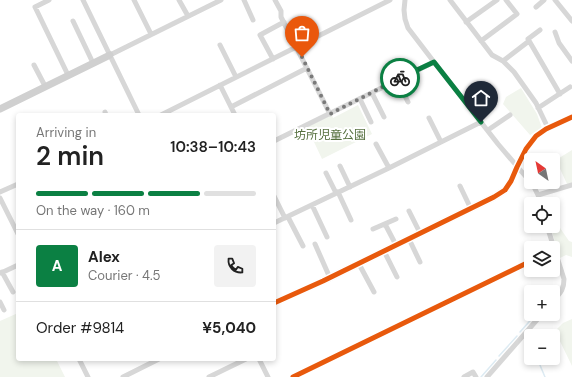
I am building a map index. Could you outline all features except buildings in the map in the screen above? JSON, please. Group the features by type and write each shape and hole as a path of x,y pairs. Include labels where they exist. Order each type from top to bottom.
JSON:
{"street":[{"path":"49,0 34,7 68,75"},
{"path":"83,0 138,113"},
{"path":"134,0 151,34"},
{"path":"179,0 188,16"},
{"path":"0,108 221,0"},
{"path":"244,0 253,20"},
{"path":"275,0 281,11 281,17 330,114"},
{"path":"169,113 220,85 390,0"},
{"path":"405,0 404,10 408,28 516,167 533,185 538,195 572,185"},
{"path":"466,22 497,0"},
{"path":"481,41 517,14 506,0"},
{"path":"536,7 544,0"},
{"path":"556,0 572,21"},
{"path":"451,1 492,55 503,61 514,72 536,103 548,128"},
{"path":"73,21 93,62"},
{"path":"272,59 260,35 284,22"},
{"path":"503,61 529,41 528,39 540,30"},
{"path":"555,32 559,43 572,61"},
{"path":"529,41 560,94"},
{"path":"220,45 236,77"},
{"path":"276,140 434,62"},
{"path":"34,65 45,86"},
{"path":"231,106 307,68"},
{"path":"397,80 408,102"},
{"path":"220,85 234,113"},
{"path":"538,108 570,87"},
{"path":"372,93 384,117"},
{"path":"360,99 371,122"},
{"path":"488,130 510,115"},
{"path":"276,302 330,278 494,197 504,190 511,181 516,167 526,149 536,136 548,128 572,117"},
{"path":"429,118 441,142"},
{"path":"276,222 481,122"},
{"path":"376,144 389,168"},
{"path":"340,166 350,187"},
{"path":"326,173 335,191 338,192 351,220"},
{"path":"0,192 16,185"},
{"path":"460,186 471,209"},
{"path":"0,198 16,230"},
{"path":"276,200 303,246"},
{"path":"312,205 328,237"},
{"path":"409,211 420,234"},
{"path":"373,230 396,219"},
{"path":"385,224 396,245"},
{"path":"409,239 420,262"},
{"path":"316,244 330,278"},
{"path":"384,251 397,277"},
{"path":"359,264 374,292"},
{"path":"293,377 524,264"},
{"path":"13,292 1,272 16,266"},
{"path":"560,267 564,279 564,286 560,292"},
{"path":"0,302 4,310"},
{"path":"487,377 536,321"},
{"path":"80,361 88,377"},
{"path":"123,377 155,361"},
{"path":"210,377 242,361"},
{"path":"260,361 268,377"},
{"path":"464,377 474,372 476,377"}],"green space":[{"path":"521,88 537,114 542,128 530,135 503,104 506,97"},
{"name":"坊所児童公園","path":"358,105 372,134 322,159 307,127 332,115 333,118"},
{"path":"572,150 572,183 567,184 560,169 560,158"},
{"path":"560,228 569,241 572,242 572,257 566,255 560,258 560,241 555,241 552,233 560,233"},
{"path":"16,314 16,361 57,361 65,377 0,377 0,321"},
{"path":"572,319 572,366 560,341 560,329 557,329 563,323"}],"waterway":[{"path":"520,332 530,321"},
{"path":"499,356 517,336"},
{"path":"481,377 496,360"},
{"path":"540,365 545,377"}],"cycle path":[{"path":"276,302 323,281 494,197 505,190 511,181 526,149 536,136 546,129 572,117"},
{"path":"293,377 524,264"}],"way so far":[{"path":"302,57 330,114 400,78"}],"route":[{"path":"400,78 434,62 481,122"}]}
